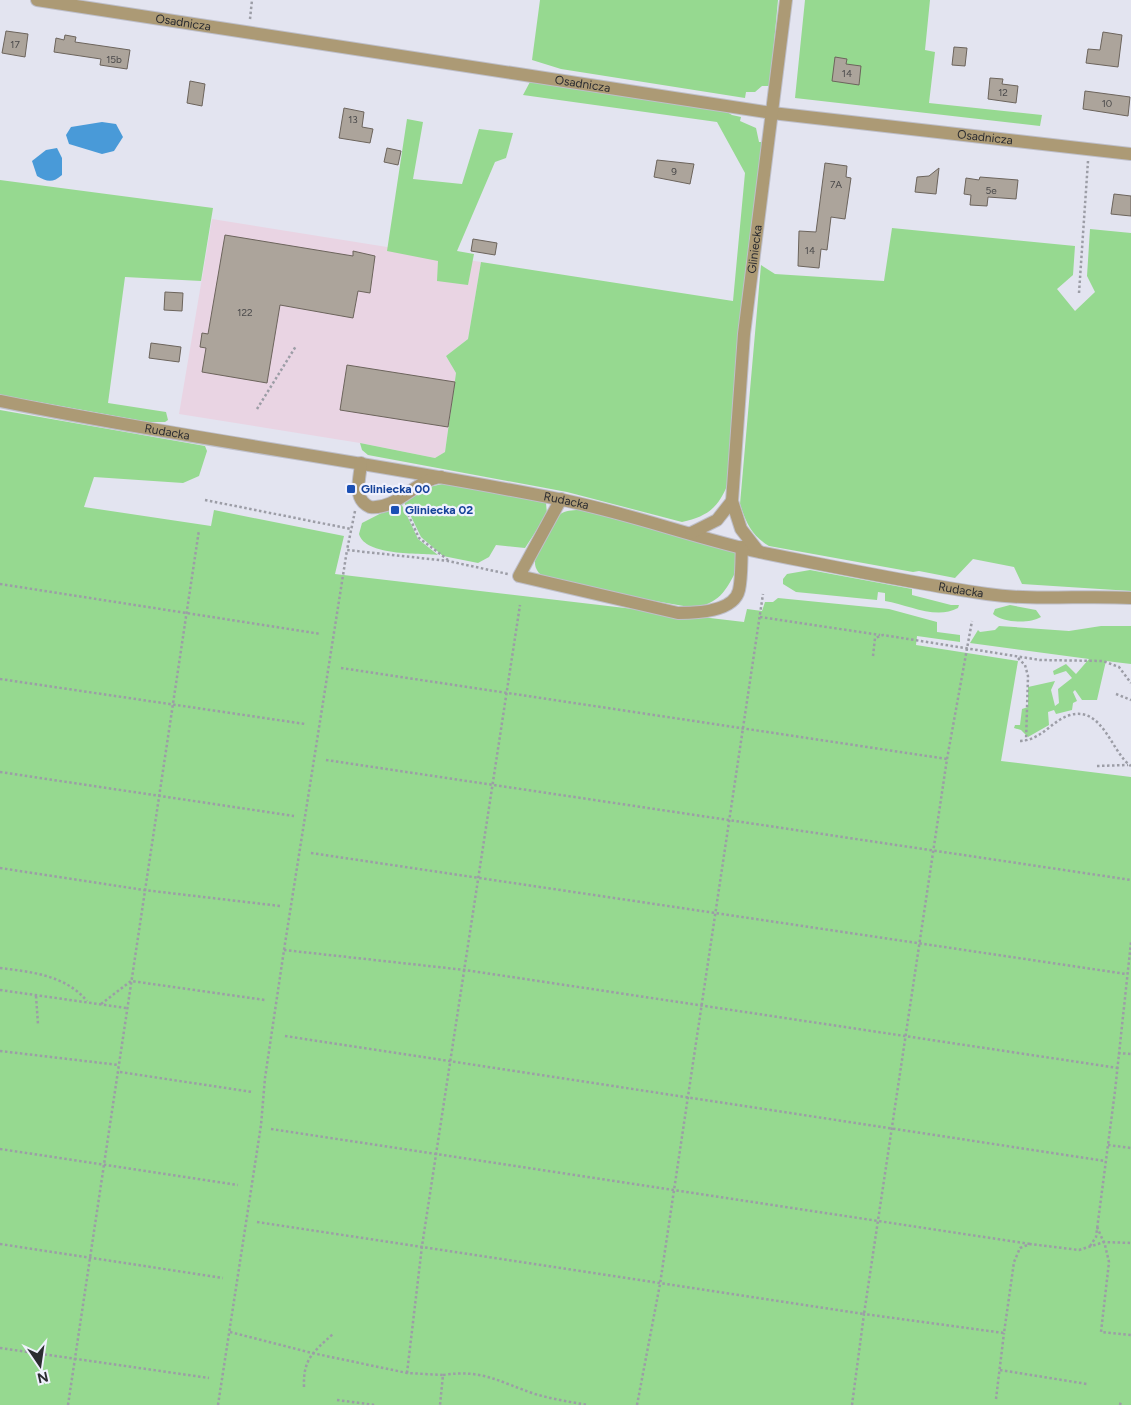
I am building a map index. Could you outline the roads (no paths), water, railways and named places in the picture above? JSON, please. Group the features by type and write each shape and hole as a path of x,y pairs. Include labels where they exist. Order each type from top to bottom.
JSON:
{"street":[{"name":"Osadnicza","path":"37,0 772,113 1131,154"},
{"name":"Gliniecka","path":"758,551 741,529 732,501 744,334 786,0"},
{"name":"Rudacka","path":"0,401 70,415 443,477 561,499 758,551 887,578 985,594 1036,598 1131,598"},
{"path":"361,463 358,495 364,503 374,507 400,498 431,479 443,477"},
{"path":"561,499 519,576 678,613 691,613 717,609 730,603 739,592 742,547"},
{"path":"691,533 716,520 732,501"}],"water":[{"path":"102,122 116,124 123,137 114,151 102,154 69,144 66,135 71,127"},
{"path":"57,148 62,158 62,175 50,181 44,180 37,176 32,161 46,150"}],"place":[{"name":"Gliniecka 00","path":"351,489"},
{"name":"Gliniecka 02","path":"395,510"}]}
